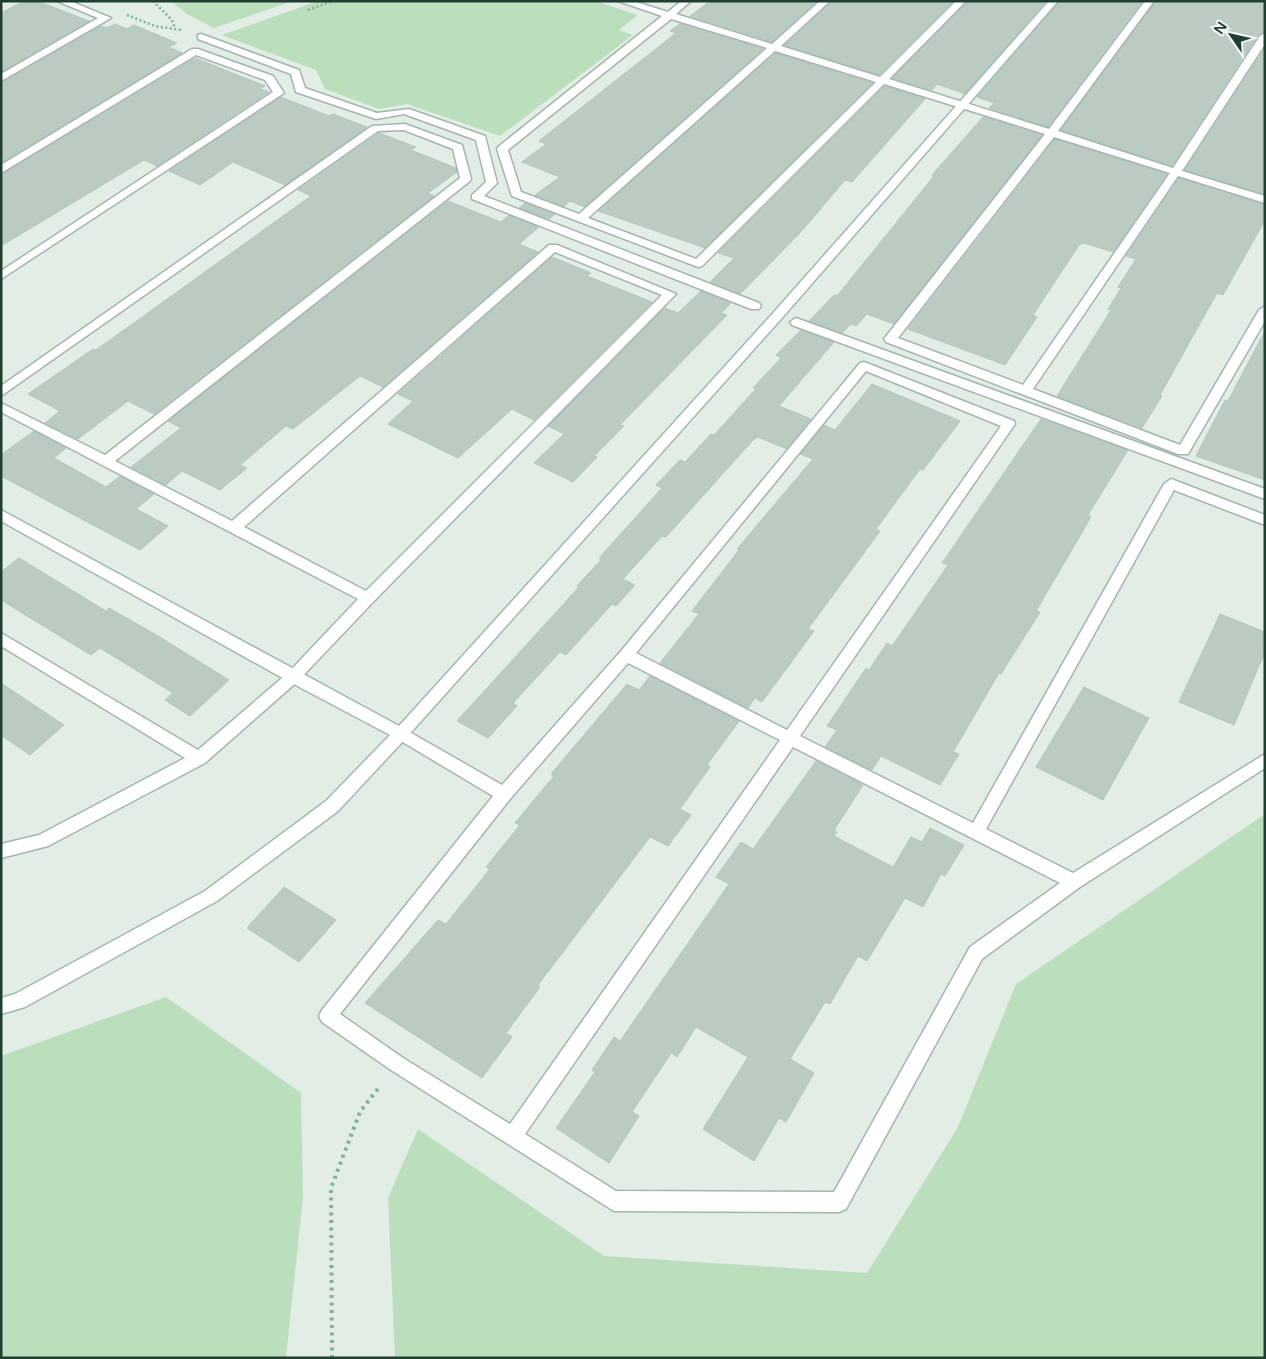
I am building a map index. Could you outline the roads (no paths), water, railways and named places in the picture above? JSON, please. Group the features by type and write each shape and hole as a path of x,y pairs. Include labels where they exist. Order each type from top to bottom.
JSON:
{"street":[{"path":"1,78 106,18 61,1"},
{"path":"622,1 881,82 1052,132 1265,200"},
{"path":"687,1 502,149 516,194 698,264 962,1"},
{"path":"580,219 826,1"},
{"path":"1,1006 19,1001 211,896 332,806 401,734 778,315 1054,1"},
{"path":"1150,1 1052,132 890,339 1183,451 1265,310"},
{"path":"1025,390 1176,172 1265,36"},
{"path":"201,37 296,72 300,90 376,116 405,111 481,138 492,183 476,197 755,306"},
{"path":"1,170 196,51 269,78 279,92 1,276"},
{"path":"1,392 376,128 405,126 458,147 466,179 106,461"},
{"path":"1,851 42,841 199,758 292,677 670,294 553,246 235,527"},
{"path":"796,322 1265,494"},
{"path":"513,1136 1009,424 864,366 626,655 504,794 328,1016 397,1064 614,1201 839,1202 976,953 1074,882 1265,760"},
{"path":"1,408 235,527 368,598"},
{"path":"976,832 1171,484 1265,520"},
{"path":"1,515 292,677 401,734 504,794"},
{"path":"1,639 199,758"},
{"path":"626,655 1074,882"}]}
